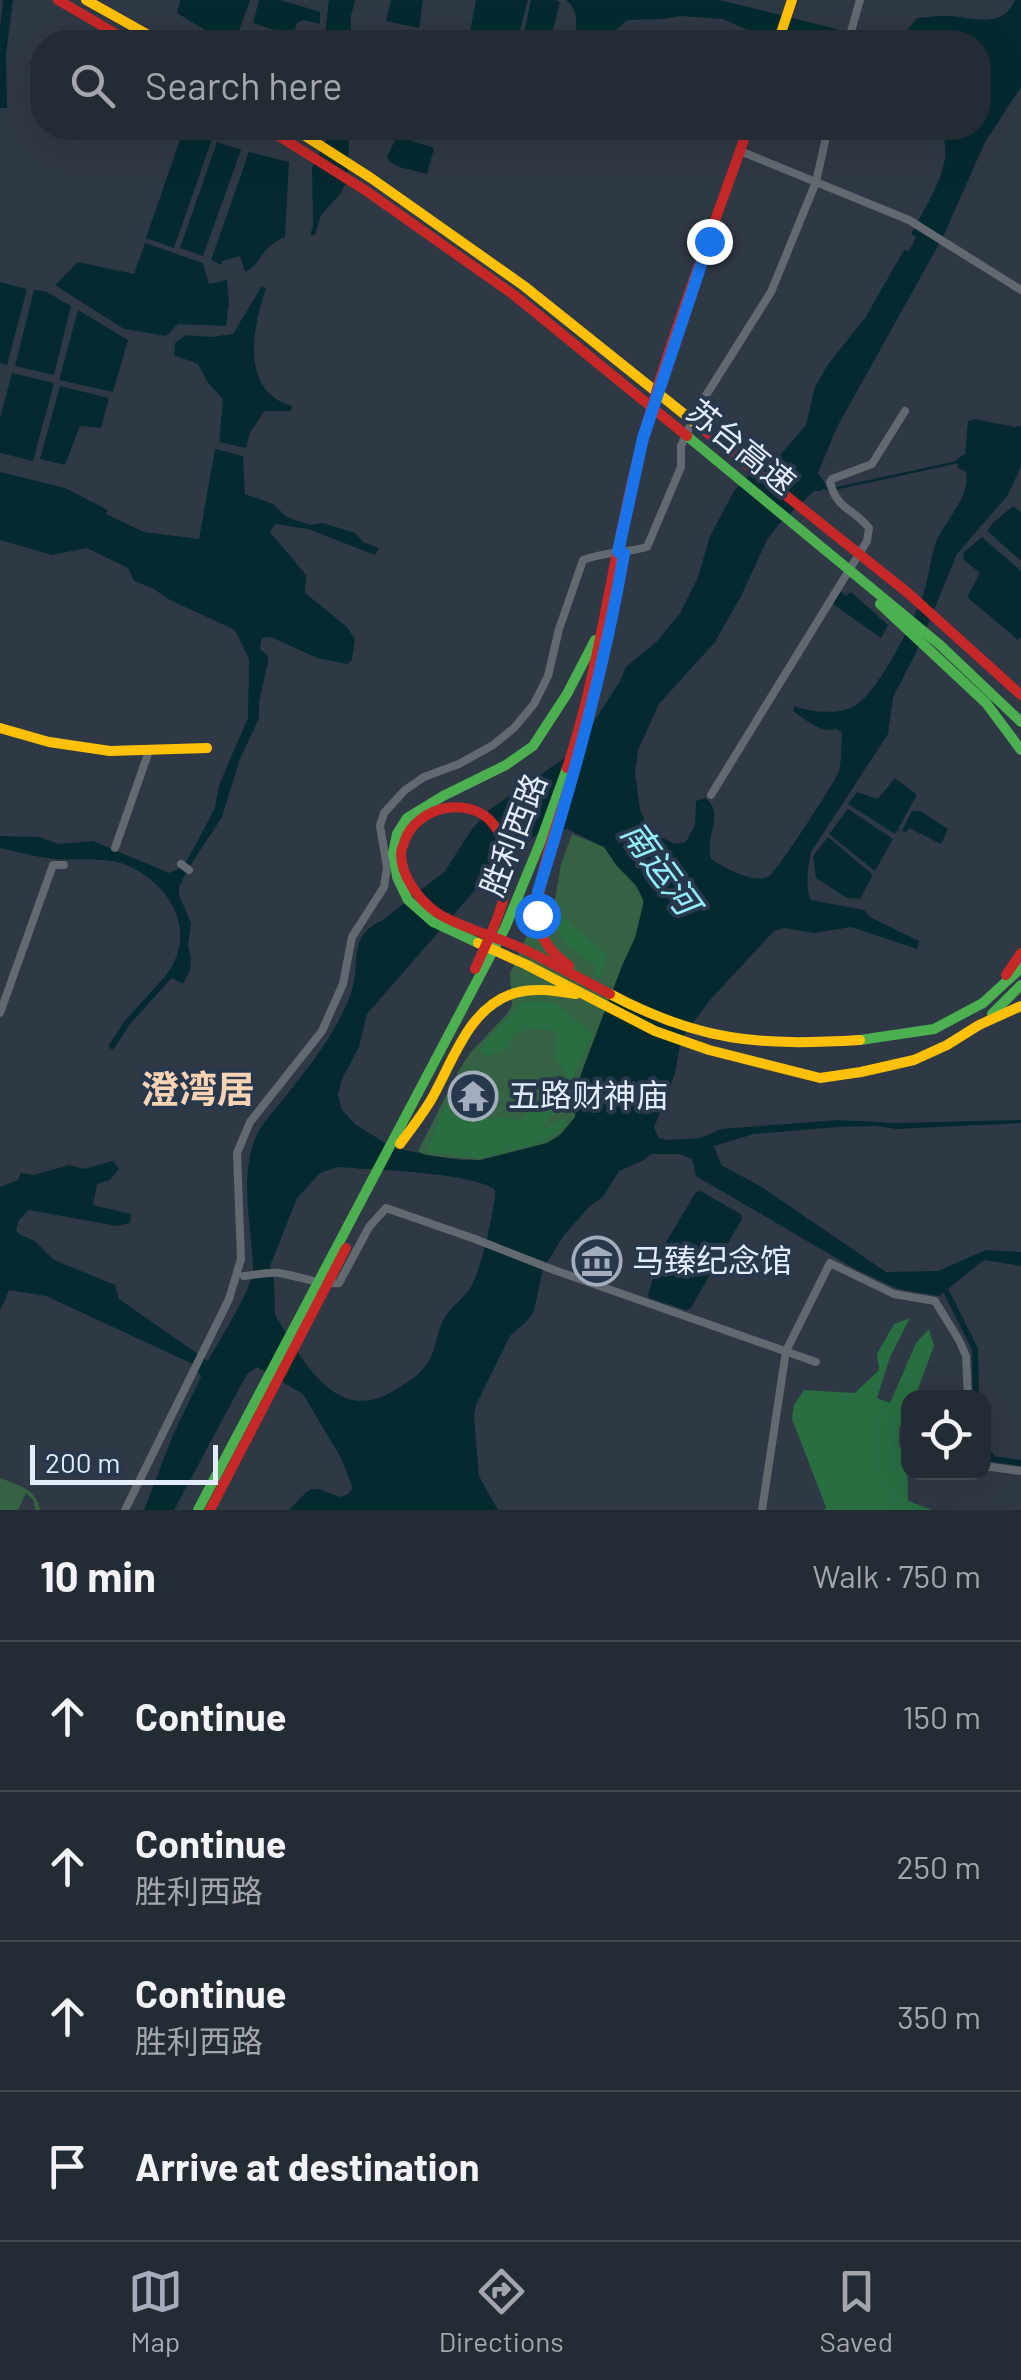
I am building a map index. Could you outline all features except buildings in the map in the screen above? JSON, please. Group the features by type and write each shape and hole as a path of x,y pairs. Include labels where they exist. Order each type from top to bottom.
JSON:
{"main road":[{"path":"58,0 109,30"},
{"path":"86,0 139,30"},
{"path":"785,30 796,0"},
{"name":"苏台高速","path":"285,140 364,190 514,296 940,644 1021,722"},
{"name":"苏台高速","path":"312,140 524,286 908,592 1021,695"},
{"name":"胜利西路","path":"396,1145 505,928 536,857 586,702 621,553 668,382 748,140"},
{"path":"783,514 1021,736"},
{"name":"胜利西路","path":"198,1510 511,932 542,860 594,702 621,553"},
{"path":"908,592 1021,686"},
{"path":"608,610 574,682 533,746 408,818 397,834 394,853 396,877 408,900 433,922 655,1030 710,1050 820,1078 914,1060 1021,1006"},
{"path":"986,702 1021,750"},
{"path":"0,728 49,742 110,751 207,748"},
{"path":"570,782 538,892 537,915 542,937 555,956 594,985"},
{"path":"439,1054 504,903 508,870 506,848 489,817 474,807 444,808 412,826 400,855 415,892 438,914 532,954 658,1018 714,1036 795,1044 860,1040 934,1028 983,1002 1021,968"},
{"path":"993,994 1021,953"},
{"path":"979,1025 1021,985"},
{"path":"396,1145 430,1102 470,1028 485,1012 506,996 544,989 587,996"},
{"name":"胜利西路","path":"210,1510 269,1385"}],"street":[{"path":"851,30 860,0"},
{"path":"230,1299 240,1259 237,1154 250,1122 322,1032 343,984 352,937 384,888 386,868 380,826 384,813 405,790 424,777 493,745 534,704 548,676 559,629 583,560 646,546 680,467 681,446 698,408 771,292 816,182 825,140"},
{"path":"744,152 910,220 1021,290"},
{"path":"711,795 867,541 869,528 836,500 832,478 872,464 904,410"},
{"path":"115,848 149,751"},
{"path":"0,1013 53,865 64,865"},
{"path":"125,1510 230,1299 246,1276 274,1272 323,1283 338,1282 369,1227 386,1208 816,1362"},
{"path":"240,1259 246,1276"},
{"path":"762,1510 786,1351 830,1262 894,1294 935,1301 966,1356 968,1390"},
{"path":"991,1467 1021,1471"}],"green space":[{"path":"572,834 604,847 640,890 644,905 635,938 581,1074 575,1117 551,1142 480,1160 427,1156 418,1151 458,1072 512,1005 510,973 527,935 547,927 552,916 561,864"},
{"path":"562,916 607,955 600,978 596,976 595,965 568,946 553,922"},
{"path":"523,1001 555,1003 593,1034 571,1082 555,1057 557,1031 531,1028 513,1035 510,1047 488,1056 478,1050"},
{"path":"557,1084 559,1099 543,1129 562,1119 566,1124 543,1142 480,1158 427,1152 446,1102 493,1120 520,1120 543,1100 544,1085"},
{"path":"910,1318 890,1357 877,1398 890,1403 916,1343 929,1329 934,1346 918,1390 901,1390 899,1428 901,1480 908,1480 908,1501 932,1510 824,1510 792,1419 794,1405 804,1390 855,1393 879,1370 877,1354 894,1324"},
{"path":"0,1478 31,1492 40,1510 35,1510 34,1501 26,1493 18,1510 0,1510"}],"water":[{"path":"3,0 13,0 6,55 7,108 0,108"},
{"path":"180,0 250,0 239,30 205,30 177,13"},
{"path":"259,0 281,0 320,12 320,24 303,20 295,30 275,30 253,23"},
{"path":"329,0 355,0 351,30 325,30"},
{"path":"391,0 423,0 419,28 386,21"},
{"path":"476,0 528,0 520,30 470,30"},
{"path":"531,0 560,2 553,30 525,30"},
{"path":"566,0 720,0 840,30 747,30 723,19 680,16 627,20 615,30 576,30 573,9"},
{"path":"1015,0 1021,0 1021,87 991,133 991,30 908,30 917,18 995,18 1010,9"},
{"path":"180,140 212,140 174,248 146,238"},
{"path":"326,140 348,140 347,181 321,215 315,235 310,235 312,168"},
{"path":"395,140 434,148 427,174 399,167 387,157"},
{"name":"南运河","path":"944,140 986,140 943,237 837,427 818,473 826,485 821,491 814,491 767,540 715,642 659,704 638,750 635,773 640,809 654,833 674,844 686,842 695,825 696,801 705,798 714,811 711,859 747,877 769,876 840,766 842,732 813,725 793,711 794,706 821,712 841,711 869,692 911,623 923,595 936,542 965,490 966,472 958,468 957,459 965,454 968,421 1021,426 1021,466 1008,495 957,554 916,653 893,697 888,734 810,857 811,900 864,910 870,917 919,941 917,949 851,927 815,933 784,928 774,931 710,1000 681,1039 675,1073 654,1128 659,1138 667,1140 701,1138 721,1129 838,1120 1021,1120 754,1134 714,1146 721,1165 760,1186 886,1272 938,1271 986,1250 1021,1252 1021,1266 984,1260 939,1296 898,1289 855,1269 696,1176 692,1159 680,1154 651,1154 619,1171 603,1197 564,1235 543,1269 534,1311 510,1336 476,1405 479,1476 498,1510 289,1510 312,1489 341,1497 353,1488 341,1458 303,1394 257,1367 247,1374 174,1510 144,1510 201,1377 195,1365 46,1296 9,1290 0,1311 0,1187 18,1180 21,1173 34,1175 69,1165 83,1169 113,1161 119,1169 110,1180 97,1184 93,1205 131,1214 130,1223 117,1226 29,1210 16,1230 35,1241 54,1260 115,1285 119,1299 208,1361 241,1301 253,1269 247,1199 252,1146 259,1130 310,1064 343,1012 364,934 445,871 489,810 576,750 626,667 657,641 680,613 698,577 710,536 734,491 762,462 769,464 780,455 806,425 815,387 829,363 865,318 904,250 909,251 916,237 911,234 935,188 945,151","holes":["567,829 604,847 644,901 635,938 581,1074 575,1117 560,1135 547,1143 480,1160 461,1160 392,1147 356,1125 342,1110 338,1095 359,1047 367,1014 490,873 541,831","338,1167 483,1184 495,1190 494,1204 478,1270 469,1290 444,1319 428,1362 393,1391 372,1400 353,1400 322,1382 296,1349 275,1315 270,1266 297,1198 320,1173"]},
{"path":"217,142 241,150 203,256 180,248"},
{"path":"249,152 289,162 285,237 245,272 240,256 222,261 222,265 211,260"},
{"path":"145,243 203,263 209,284 227,280 226,326 178,324 166,336 124,329 55,285 78,262 134,274"},
{"path":"0,282 27,289 7,365 0,363"},
{"path":"261,287 266,288 255,339 257,373 275,398 292,406 291,411 264,411 246,448 219,442 223,399 198,364 174,355 175,343 186,335 233,334"},
{"path":"34,290 45,291 71,306 54,375 15,366"},
{"path":"78,310 128,340 113,392 59,380"},
{"path":"12,373 54,383 33,461 0,453 0,418"},
{"path":"60,386 109,398 101,428 80,426 65,465 40,459"},
{"path":"215,449 243,456 245,494 273,504 287,517 355,533 363,542 379,548 375,555 308,529 275,524 270,532 306,575 305,593 347,627 355,639 352,660 347,664 317,658 271,637 262,638 260,649 268,656 268,662 259,718 240,759 222,817 179,887 191,923 190,970 183,984 166,975 176,959 179,926 175,910 155,883 117,862 54,859 0,848 0,836 39,837 59,844 93,841 169,873 184,866 215,808 219,785 248,718 249,659 235,630 134,581 128,568 87,548 52,555 0,540 0,472 65,488 144,532 199,539"},
{"path":"1013,506 1021,512 1021,561 987,531"},
{"path":"982,537 1021,571 1018,640 967,597 980,573 963,559 964,552"},
{"path":"840,591 846,596 851,592 888,625 881,638 833,604"},
{"path":"895,778 917,795 895,834 848,804 857,792 878,799"},
{"path":"848,809 893,839 875,871 829,834"},
{"path":"912,811 920,811 948,829 941,844 909,828 902,831"},
{"path":"828,837 873,875 860,899 847,898 816,878 813,856"},
{"path":"700,1191 741,1214 742,1219 691,1308 686,1310 649,1298 648,1294 665,1244"}],"waterway":[{"path":"824,488 958,462"},
{"path":"112,1046 127,1023 175,970"},
{"path":"942,1283 975,1349 976,1390"},
{"path":"991,1456 1021,1463"}],"traffic: fast":[{"path":"687,436 939,644 1021,722"},
{"path":"880,604 986,703 1021,750"},
{"path":"478,943 433,922 408,900 397,877 393,853 397,834 407,818 506,765 533,746 567,694 595,640"},
{"path":"198,1510 505,928 567,768"},
{"path":"860,1040 934,1029 983,1003 1021,968"},
{"path":"992,1014 1021,985"}],"traffic: slow":[{"path":"86,0 140,30"},
{"path":"782,30 792,0"},
{"path":"312,140 524,286 704,430"},
{"path":"0,728 49,742 110,751 207,748"},
{"path":"478,943 655,1031 709,1050 820,1078 861,1072"},
{"path":"400,1144 485,1010 523,991 576,994"},
{"path":"610,994 673,1022 731,1037 791,1042 860,1040"},
{"path":"861,1072 914,1060 1021,1006"}],"traffic: jam":[{"path":"58,0 109,30"},
{"path":"285,140 365,190 514,295 687,436"},
{"path":"567,768 588,694 646,426 744,140"},
{"path":"704,430 908,593 1021,695"},
{"path":"569,966 543,937 539,901 546,859 570,782"},
{"path":"475,969 483,952 491,934 504,897 508,860 490,820 473,810 446,808 416,823 401,850 408,879 423,901 444,917 465,927 489,935 500,940 521,948 610,994"},
{"path":"1006,975 1021,953"},
{"path":"210,1510 346,1248"}],"place":[{"name":"五路财神庙","path":"473,1096"},
{"name":"马臻纪念馆","path":"597,1261"}],"district":[{"name":"澄湾居","path":"198,1090"}],"route":[{"path":"537,915 538,892 594,702 624,554 618,552 624,516 643,438 709,241"}]}
